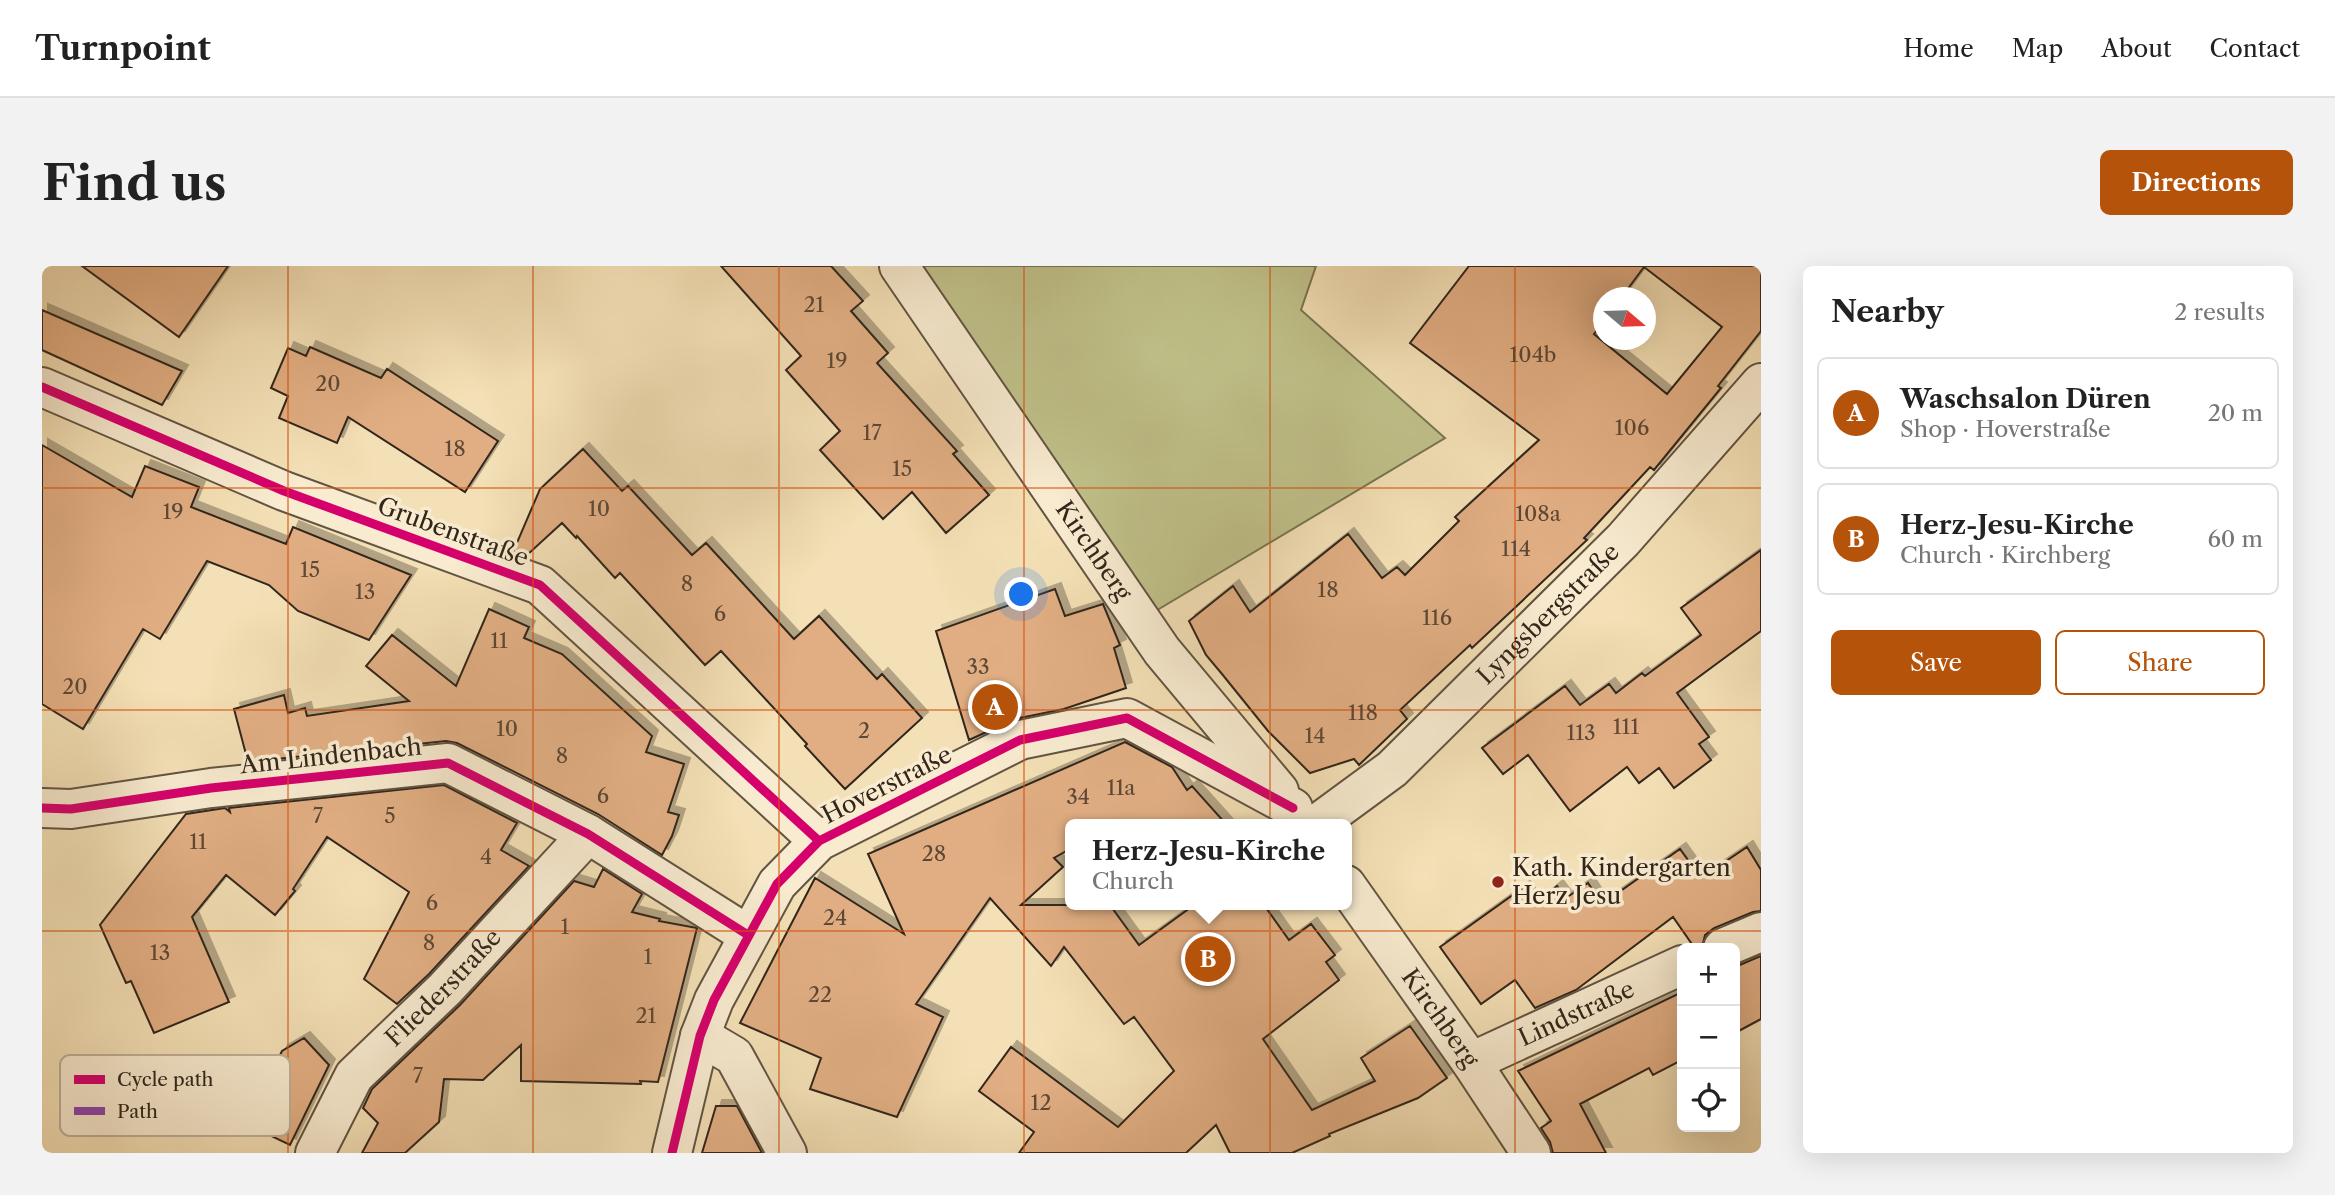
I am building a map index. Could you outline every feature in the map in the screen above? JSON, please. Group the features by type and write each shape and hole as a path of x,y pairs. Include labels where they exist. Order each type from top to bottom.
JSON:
{"street":[{"name":"Kirchberg","path":"899,266 1162,651 1305,819"},
{"name":"Lyngsbergstraße","path":"1305,819 1392,769 1623,540 1761,383"},
{"name":"Grubenstraße","path":"42,387 284,491 540,585 819,841"},
{"name":"Hoverstraße","path":"672,1153 700,1036 736,928 819,841 1020,740 1127,718 1305,819"},
{"name":"Am Lindenbach","path":"42,808 71,809 211,788 448,763 588,834 736,928"},
{"name":"Fliederstraße","path":"315,1153 354,1076 446,989 588,834"},
{"name":"Kirchberg","path":"1352,894 1471,1062 1531,1153"},
{"path":"1735,943 1761,932"},
{"name":"Lindstraße","path":"1471,1062 1677,967"},
{"path":"700,1036 734,1056 787,1153"}],"green space":[{"path":"915,266 1316,266 1301,310 1445,438 1154,612"}],"building":[{"path":"82,266 228,266 179,337"},
{"path":"721,266 831,266 863,301 851,311 888,353 877,363 957,451 953,454 989,495 946,533 912,492 883,519 820,450 840,431 786,370 801,356"},
{"path":"1469,266 1761,266 1761,331 1718,386 1721,388 1654,470 1650,467 1584,538 1587,540 1472,648 1470,645 1400,710 1407,719 1359,765 1354,759 1310,773 1268,731 1206,655 1189,621 1233,586 1250,612 1348,534 1382,578 1397,567 1405,575 1459,521 1455,517 1539,440 1410,343"},
{"path":"42,310 182,371 162,405 42,350"},
{"path":"310,347 381,378 387,369 498,441 465,492 348,417 337,443 279,418 288,396 271,388 288,348 306,356"},
{"path":"42,445 132,497 145,466 199,487 191,507 286,544 293,527 411,575 369,640 298,611 269,585 207,561 160,639 143,629 83,729 42,704"},
{"path":"583,449 622,491 628,486 692,555 706,543 794,639 819,616 877,679 882,674 922,718 845,789 721,651 705,665 620,573 615,578 562,523 526,556 513,552 540,489"},
{"path":"1761,550 1761,631 1677,693 1709,737 1699,744 1711,760 1674,788 1659,768 1639,783 1627,767 1570,811 1528,755 1503,774 1482,748 1565,686 1580,705 1609,684 1616,693 1642,673 1645,676 1701,635 1681,608"},
{"path":"1055,589 1065,616 1103,604 1120,645 1114,648 1126,688 1064,709 1015,719 969,740 936,631"},
{"path":"489,609 529,627 524,638 562,654 652,736 646,752 684,764 668,812 679,815 662,855 598,814 457,743 446,741 248,762 234,709 284,695 288,713 305,708 307,716 409,701 366,666 392,635 456,686"},
{"path":"1125,742 1172,767 1187,790 1192,786 1222,819 1065,819 1065,852 1054,858 1063,867 1021,905 1065,905 1065,910 1114,910 1139,945 1187,910 1268,910 1289,940 1311,924 1335,955 1326,962 1339,980 1263,1039 1312,1110 1375,1081 1361,1058 1410,1026 1447,1078 1418,1098 1329,1134 1330,1136 1292,1153 1230,1153 1216,1125 1186,1153 1019,1153 1034,1132 979,1091 1011,1047 1118,1127 1174,1071 1134,1017 1124,1024 1064,947 1051,966 990,898 916,1004 943,1017 897,1117 810,1089 821,1058 740,1023 815,878 904,934 868,854"},
{"path":"444,785 517,823 501,850 529,866 429,974 397,1004 364,979 409,892 327,837 293,889 295,891 275,915 226,875 192,917 229,1002 154,1033 131,981 126,983 100,925 186,814 225,808 230,812 229,808"},
{"path":"1747,847 1761,870 1761,911 1714,928 1705,935 1703,943 1691,943 1673,917 1576,990 1535,1008 1515,980 1481,1004 1440,947 1524,887 1536,904 1557,886 1566,898 1588,883 1602,904 1680,849 1701,878"},
{"path":"603,869 642,894 632,912 660,919 659,921 697,928 658,1082 640,1081 641,1084 521,1081 521,1045 483,1080 444,1079 439,1122 405,1153 362,1153 378,1123 363,1108 372,1089 460,1005 574,881 594,887"},
{"path":"1761,956 1761,1019 1740,1030 1740,1006 1740,965"},
{"path":"1677,994 1677,1063 1653,1075 1649,1068 1580,1104 1606,1153 1553,1153 1541,1128 1551,1121 1518,1071"},
{"path":"304,1038 329,1065 290,1145 271,1136 290,1136 290,1055 280,1055 282,1051"},
{"path":"716,1106 737,1106 762,1153 702,1153"}],"cycle path":[{"path":"42,387 284,491 540,585 819,841"},
{"path":"672,1153 700,1036 714,1000 777,884 819,841 1020,740 1127,718 1293,808"},
{"path":"42,808 71,809 211,788 448,763 588,834 748,935"}],"place":[{"name":"Waschsalon Düren","path":"995,707"},
{"name":"Kath. Kindergarten Herz Jesu","path":"1498,882"},
{"name":"Herz-Jesu-Kirche","path":"1208,959"}]}
